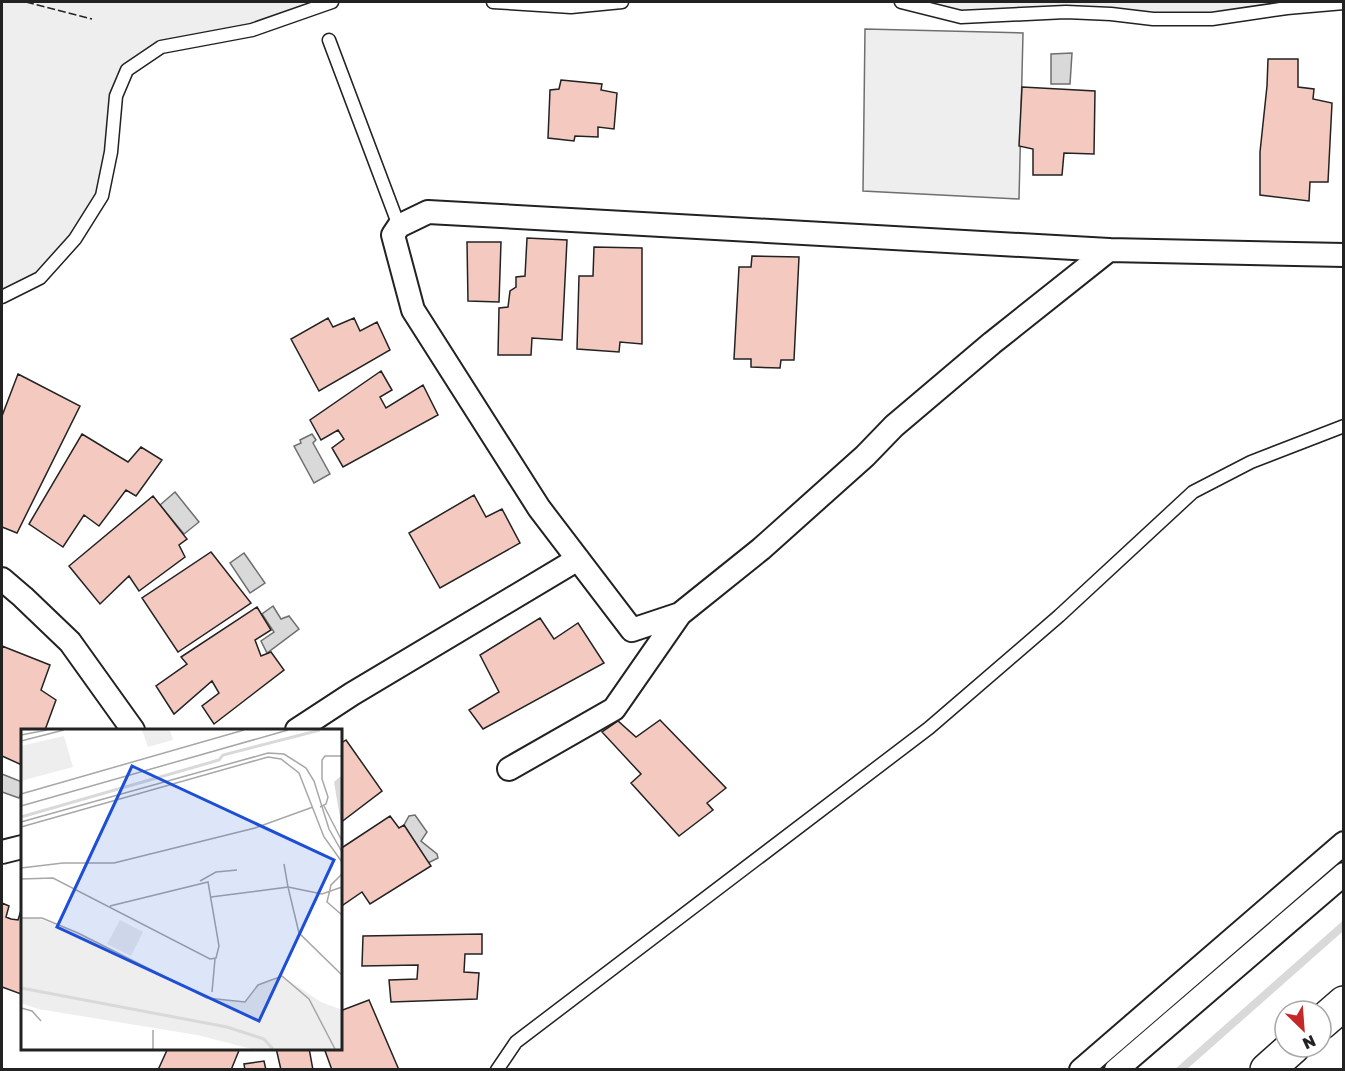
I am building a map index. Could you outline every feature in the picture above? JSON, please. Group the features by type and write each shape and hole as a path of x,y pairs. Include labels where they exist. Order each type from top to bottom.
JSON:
{"highway":[{"path":"1268,1070 1280,1059"}],"street":[{"path":"680,614 632,630 539,508 413,310 393,235 399,226 428,212 1109,250 1344,255"},
{"path":"509,769 614,708 680,614 761,549 865,456 894,426 992,343 1109,250"},
{"path":"299,729 352,694 578,559"},
{"path":"2,579 70,642 132,729"},
{"path":"1081,1070 1344,843"},
{"path":"2,852 21,847"},
{"path":"1116,1070 1344,874"}],"lane":[{"path":"2,297 40,278 75,239 102,196 111,152 116,96 127,70 160,47 252,30 332,2"},
{"path":"493,2 571,7 622,2"},
{"path":"902,2 962,17 1065,12 1111,14 1153,20 1212,19 1287,8 1344,3"},
{"path":"329,40 399,226"},
{"path":"497,1070 516,1042 929,728 1059,616 1193,492 1251,462 1344,426"}],"shaded area":[{"path":"2,2 332,2 252,30 161,47 127,70 102,196 40,278 2,297"},
{"path":"901,2 1343,2 1212,19 1111,14 961,17"},
{"path":"865,29 1023,33 1019,199 863,191"},
{"path":"1072,53 1070,84 1051,84 1051,54"},
{"path":"312,434 316,440 313,443 330,474 314,483 294,446"},
{"path":"175,492 199,522 184,534 160,505"},
{"path":"244,553 265,583 250,593 230,563"},
{"path":"273,606 281,619 289,616 299,629 267,653 261,641 274,632 262,614"},
{"path":"2,774 21,782 19,798 2,792"},
{"path":"415,815 427,832 421,841 437,854 438,858 428,863 404,825 409,816"}],"building":[{"path":"1268,59 1298,59 1298,87 1314,89 1313,99 1332,103 1328,182 1310,182 1309,201 1260,195 1260,152"},
{"path":"561,80 602,84 601,90 617,93 614,129 598,127 598,137 575,136 574,141 548,138 550,90 559,89"},
{"path":"1022,87 1095,91 1094,154 1064,153 1062,175 1033,175 1033,149 1019,146"},
{"path":"527,238 567,240 562,340 532,338 531,355 498,355 499,308 508,307 510,291 516,287 516,277 525,276"},
{"path":"467,242 501,242 499,302 468,301"},
{"path":"594,247 642,248 642,344 620,342 619,352 577,349 579,276 593,276"},
{"path":"752,256 799,257 794,360 781,360 780,368 751,367 751,359 734,359 739,267 751,267"},
{"path":"328,318 333,327 354,318 360,331 377,322 390,350 319,391 291,339"},
{"path":"381,371 392,390 380,397 386,408 423,385 438,415 343,467 332,448 344,439 338,430 321,440 310,420"},
{"path":"18,374 80,406 17,533 2,527 2,416"},
{"path":"82,434 128,462 141,447 162,460 136,496 126,490 99,526 84,515 63,547 29,524"},
{"path":"474,495 486,517 502,509 520,543 440,588 409,533"},
{"path":"153,496 187,539 179,545 185,557 139,591 129,576 100,604 69,566"},
{"path":"211,552 251,603 178,652 142,598"},
{"path":"257,607 271,630 255,640 261,656 271,652 284,670 214,724 202,706 219,693 212,681 174,714 156,686 187,664 181,657"},
{"path":"540,618 554,639 578,623 604,663 483,729 469,710 499,692 480,655"},
{"path":"2,646 50,665 41,690 56,700 45,729 21,729 21,765 2,756"},
{"path":"660,720 726,788 707,803 713,810 679,836 631,783 641,774 602,732 618,721 636,737"},
{"path":"346,740 382,791 342,821 342,743"},
{"path":"390,816 399,828 404,825 431,866 370,904 362,892 342,906 342,848"},
{"path":"2,903 9,906 6,917 11,919 18,920 21,910 21,994 2,987"},
{"path":"482,934 482,954 465,954 464,972 479,973 477,999 391,1002 389,980 417,979 418,965 362,966 363,936"},
{"path":"369,1000 399,1070 332,1070 325,1050 342,1050 342,1010"},
{"path":"167,1050 239,1050 231,1070 158,1070"},
{"path":"276,1050 309,1050 313,1070 281,1070"},
{"path":"264,1061 266,1070 245,1070 244,1064"}],"waterway":[{"path":"1180,1070 1344,925"}],"fence":[{"path":"26,2 92,19"}]}
